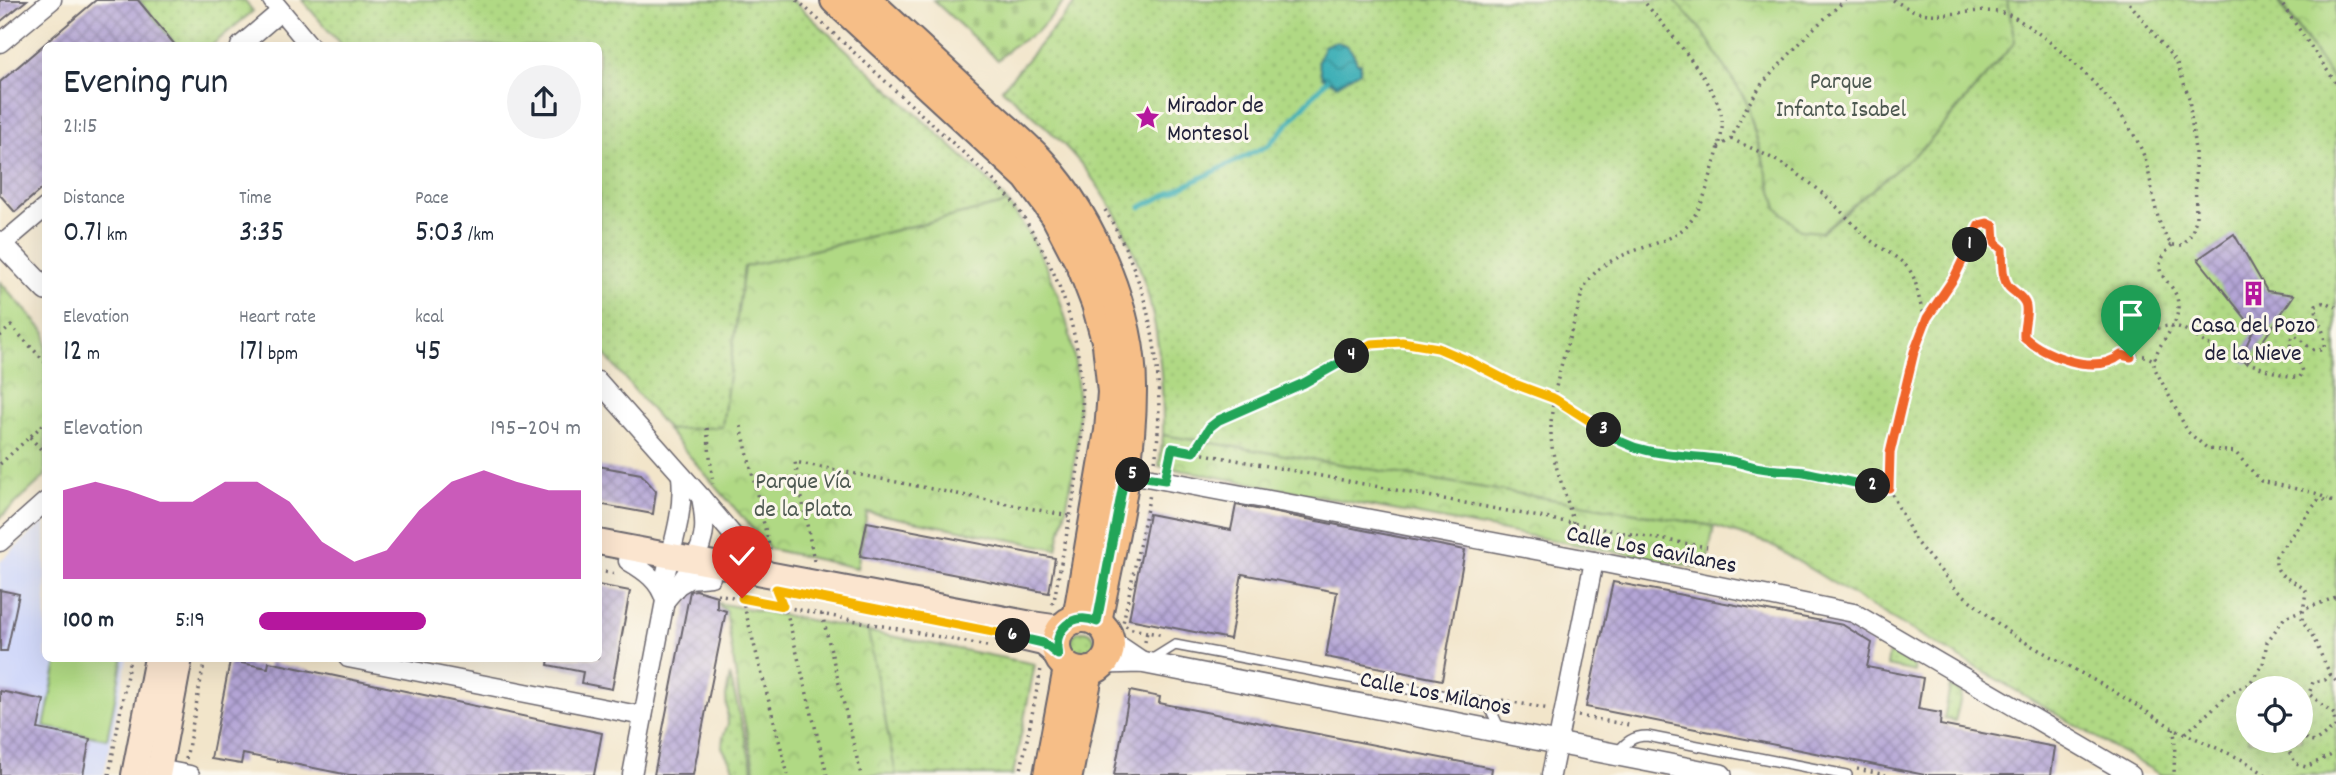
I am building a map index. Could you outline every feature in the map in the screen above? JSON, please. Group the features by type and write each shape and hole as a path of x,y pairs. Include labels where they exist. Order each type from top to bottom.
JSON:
{"main road":[{"path":"835,0 1027,177 1027,199 1055,215 1081,265 1107,344 1112,392 1109,431 1075,643 1048,775"},
{"path":"867,0 1043,163 1072,203 1100,255 1127,339 1132,390 1125,474 1075,643 1068,775"},
{"path":"616,550 674,576 714,585 776,582"},
{"path":"674,576 776,582 1053,627 1075,643"},
{"path":"157,662 160,772"},
{"path":"160,772 179,662"}],"street":[{"path":"0,43 52,0"},
{"path":"244,42 276,5 307,42"},
{"path":"42,210 1,244 42,286"},
{"path":"602,387 681,476 707,495 753,559 776,582"},
{"name":"Calle Los Gavilanes","path":"1125,474 1854,612 2131,775"},
{"path":"632,775 674,576 681,515 681,476"},
{"path":"674,576 705,531 707,495"},
{"path":"0,542 42,505"},
{"path":"616,550 657,539 675,526 681,515"},
{"path":"616,550 641,569 674,576"},
{"path":"1551,775 1594,561"},
{"name":"Calle Los Milanos","path":"1075,643 1144,663 1721,775"},
{"path":"368,662 643,716"}],"lane":[{"path":"1615,754 1627,741 1637,736 1647,736 1847,775"}],"path":[{"path":"797,0 994,181 1027,199 1071,316 1081,383 1081,443 1054,601 1050,606 1075,643 1020,775"},
{"path":"1573,523 1552,448 1551,426 1567,338 1583,290 1599,270 1619,255 1669,238 1694,218 1707,189 1722,120 1718,103 1705,80 1643,0"},
{"path":"1717,147 1731,139 1761,85 1812,30 1845,0"},
{"path":"1893,0 1922,13 2002,12 2047,40 2110,99 2129,124 2145,158 2163,234 2172,245"},
{"path":"2127,0 2176,63 2189,98 2195,152 2196,219 2192,233 2184,245 2172,245 2161,258 2159,268 2179,304 2175,327 2158,349 2154,367 2188,432 2208,449 2235,452 2261,481 2315,493 2336,502"},
{"path":"2279,0 2336,83"},
{"path":"1731,139 1774,158 1802,176 1847,220 1906,266 1917,282 1920,303 1927,318"},
{"path":"2266,775 2245,761 2173,729 2110,689 2012,635 1956,589 1916,542 1889,488 1890,453 1914,352 1927,318 1954,278 1979,225 1987,223 1994,226 1995,243 2002,249 2007,286 2026,304 2024,337 2043,351 2068,360 2107,363 2121,355 2133,340 2142,334 2175,327 2191,332 2205,343 2283,376 2300,377 2303,372 2290,346 2290,340 2294,335 2298,336 2313,350 2323,349 2325,336 2315,314 2316,305 2326,303 2336,307"},
{"path":"0,336 11,326 42,358"},
{"path":"1194,452 1210,427 1219,420 1304,383 1371,344 1402,342 1438,348 1512,383 1555,399 1610,435 1637,447 1760,468 1807,473 1844,483 1889,488"},
{"path":"2121,355 2145,356 2154,360"},
{"path":"0,464 42,426"},
{"path":"741,426 776,582 788,617 827,775"},
{"path":"707,428 707,495"},
{"path":"30,437 42,450"},
{"path":"1165,480 1172,448 1707,547"},
{"path":"803,561 814,564 795,462 1069,516"},
{"path":"2328,499 2319,499 2276,556 2275,566 2279,573 2300,584 2306,591 2302,621 2336,681"},
{"path":"1624,567 1630,534"},
{"path":"742,598 776,582"},
{"path":"776,582 822,614 998,648"},
{"path":"714,585 742,598"},
{"path":"2186,733 2229,694 2250,683 2263,664 2271,633 2285,617 2336,597"},
{"path":"742,598 788,775"},
{"path":"822,614 861,775"},
{"path":"109,775 130,662"},
{"path":"160,772 203,662"},
{"path":"2313,684 2325,680 2330,674"},
{"path":"2313,697 2334,714 2334,727 2313,742"},
{"path":"2173,729 2174,775"},
{"path":"2290,753 2295,764 2306,767 2336,753"}],"shaded area":[{"path":"42,524 42,662 126,662 104,775 0,775 0,562"}],"green space":[{"path":"138,0 244,0 253,11 216,42 173,42"},
{"path":"302,0 792,0 987,179 1008,203 744,267 722,427 701,469 602,352 602,42 338,42"},
{"path":"933,0 1066,0 1038,31 1010,48 998,60"},
{"path":"1078,0 1674,0 1704,33 1746,101 1764,166 1821,232 1928,143 2015,42 2007,0 2277,0 2336,83 2336,775 2161,775 1768,543 1714,526 1163,435 1163,399 1156,331 1139,266 1109,204 1080,162 1048,129 1002,89"},
{"name":"Parque Infanta Isabel","path":"1674,0 2007,0 2015,42 1928,143 1821,232 1800,230 1777,208 1746,101 1704,33"},
{"path":"2277,0 2336,0 2336,83 2281,3"},
{"name":"Parque Vía de la Plata","path":"1008,203 1040,253 1052,280 1070,335 1075,364 1078,393 1076,455 1057,549 867,512 857,568 770,549 667,430 722,427 744,267"},
{"path":"0,282 42,329 42,479 0,518"},
{"path":"1163,435 1714,526 1706,569 1159,466"},
{"path":"717,603 868,631 896,775 756,775 739,697 726,611"},
{"path":"850,628 1035,664 1013,775 880,775"},
{"path":"1083,631 1092,634 1095,643 1092,652 1083,655 1074,652 1071,643 1074,634"},
{"path":"1889,652 1914,666 1915,672 1887,666"},
{"path":"57,662 122,662 107,739 44,727"},
{"path":"730,675 754,775 732,775 733,767 722,747 728,724 726,696"},
{"path":"1950,686 1962,693 1955,721 1944,719"}],"water":[{"path":"1333,42 1346,46 1357,63 1361,63 1360,71 1337,85 1322,77 1318,61 1324,46"}],"building":[{"path":"0,0 27,0 0,22"},
{"path":"96,0 138,0 173,42 47,42"},
{"path":"42,46 42,188 15,212 0,195 0,82"},
{"name":"Casa del Pozo de la Nieve","path":"2234,234 2267,291 2294,295 2247,364 2240,359 2254,329 2198,259"},
{"path":"602,467 641,474 656,491 653,514 602,505"},
{"path":"1236,505 1465,550 1442,680 1326,657 1337,592 1242,574 1230,639 1129,619 1149,514 1231,530"},
{"path":"867,522 1055,558 1049,593 860,556"},
{"path":"1613,582 1843,625 1872,643 1867,667 1923,678 1918,709 1941,713 1940,725 2055,747 2051,775 1925,775 1586,707"},
{"path":"602,586 630,591 612,689 581,683 583,672 548,665 548,662 602,662"},
{"path":"0,590 19,594 7,651 0,651"},
{"path":"690,591 717,596 717,608 726,611 693,775 654,775"},
{"path":"230,662 268,668 269,662 602,733 594,775 349,775 243,754 241,764 211,759"},
{"path":"0,691 44,700 38,729 90,739 83,775 0,775"},
{"path":"1130,691 1160,697 1159,703 1492,768 1491,775 1114,775"}],"waterway":[{"path":"1141,207 1269,145 1327,80"}],"place":[{"name":"Mirador de Montesol","path":"1147,118"},
{"name":"Casa del Pozo de la Nieve","path":"2253,293"}],"route":[{"path":"742,598 783,606 776,589 1028,639 1043,643 1058,655 1057,640 1064,626 1070,621 1084,618 1097,622 1125,474 1165,480 1172,448 1194,452 1210,427 1219,420 1243,412 1304,383 1371,344 1402,342 1438,348 1512,383 1555,399 1610,435 1637,447 1760,468 1807,473 1844,483 1889,488 1890,453 1914,352 1927,318 1954,278 1979,225 1987,223 1994,226 1995,243 2002,249 2007,286 2026,304 2024,337 2052,356 2068,360 2107,363 2121,355 2131,357"}]}
